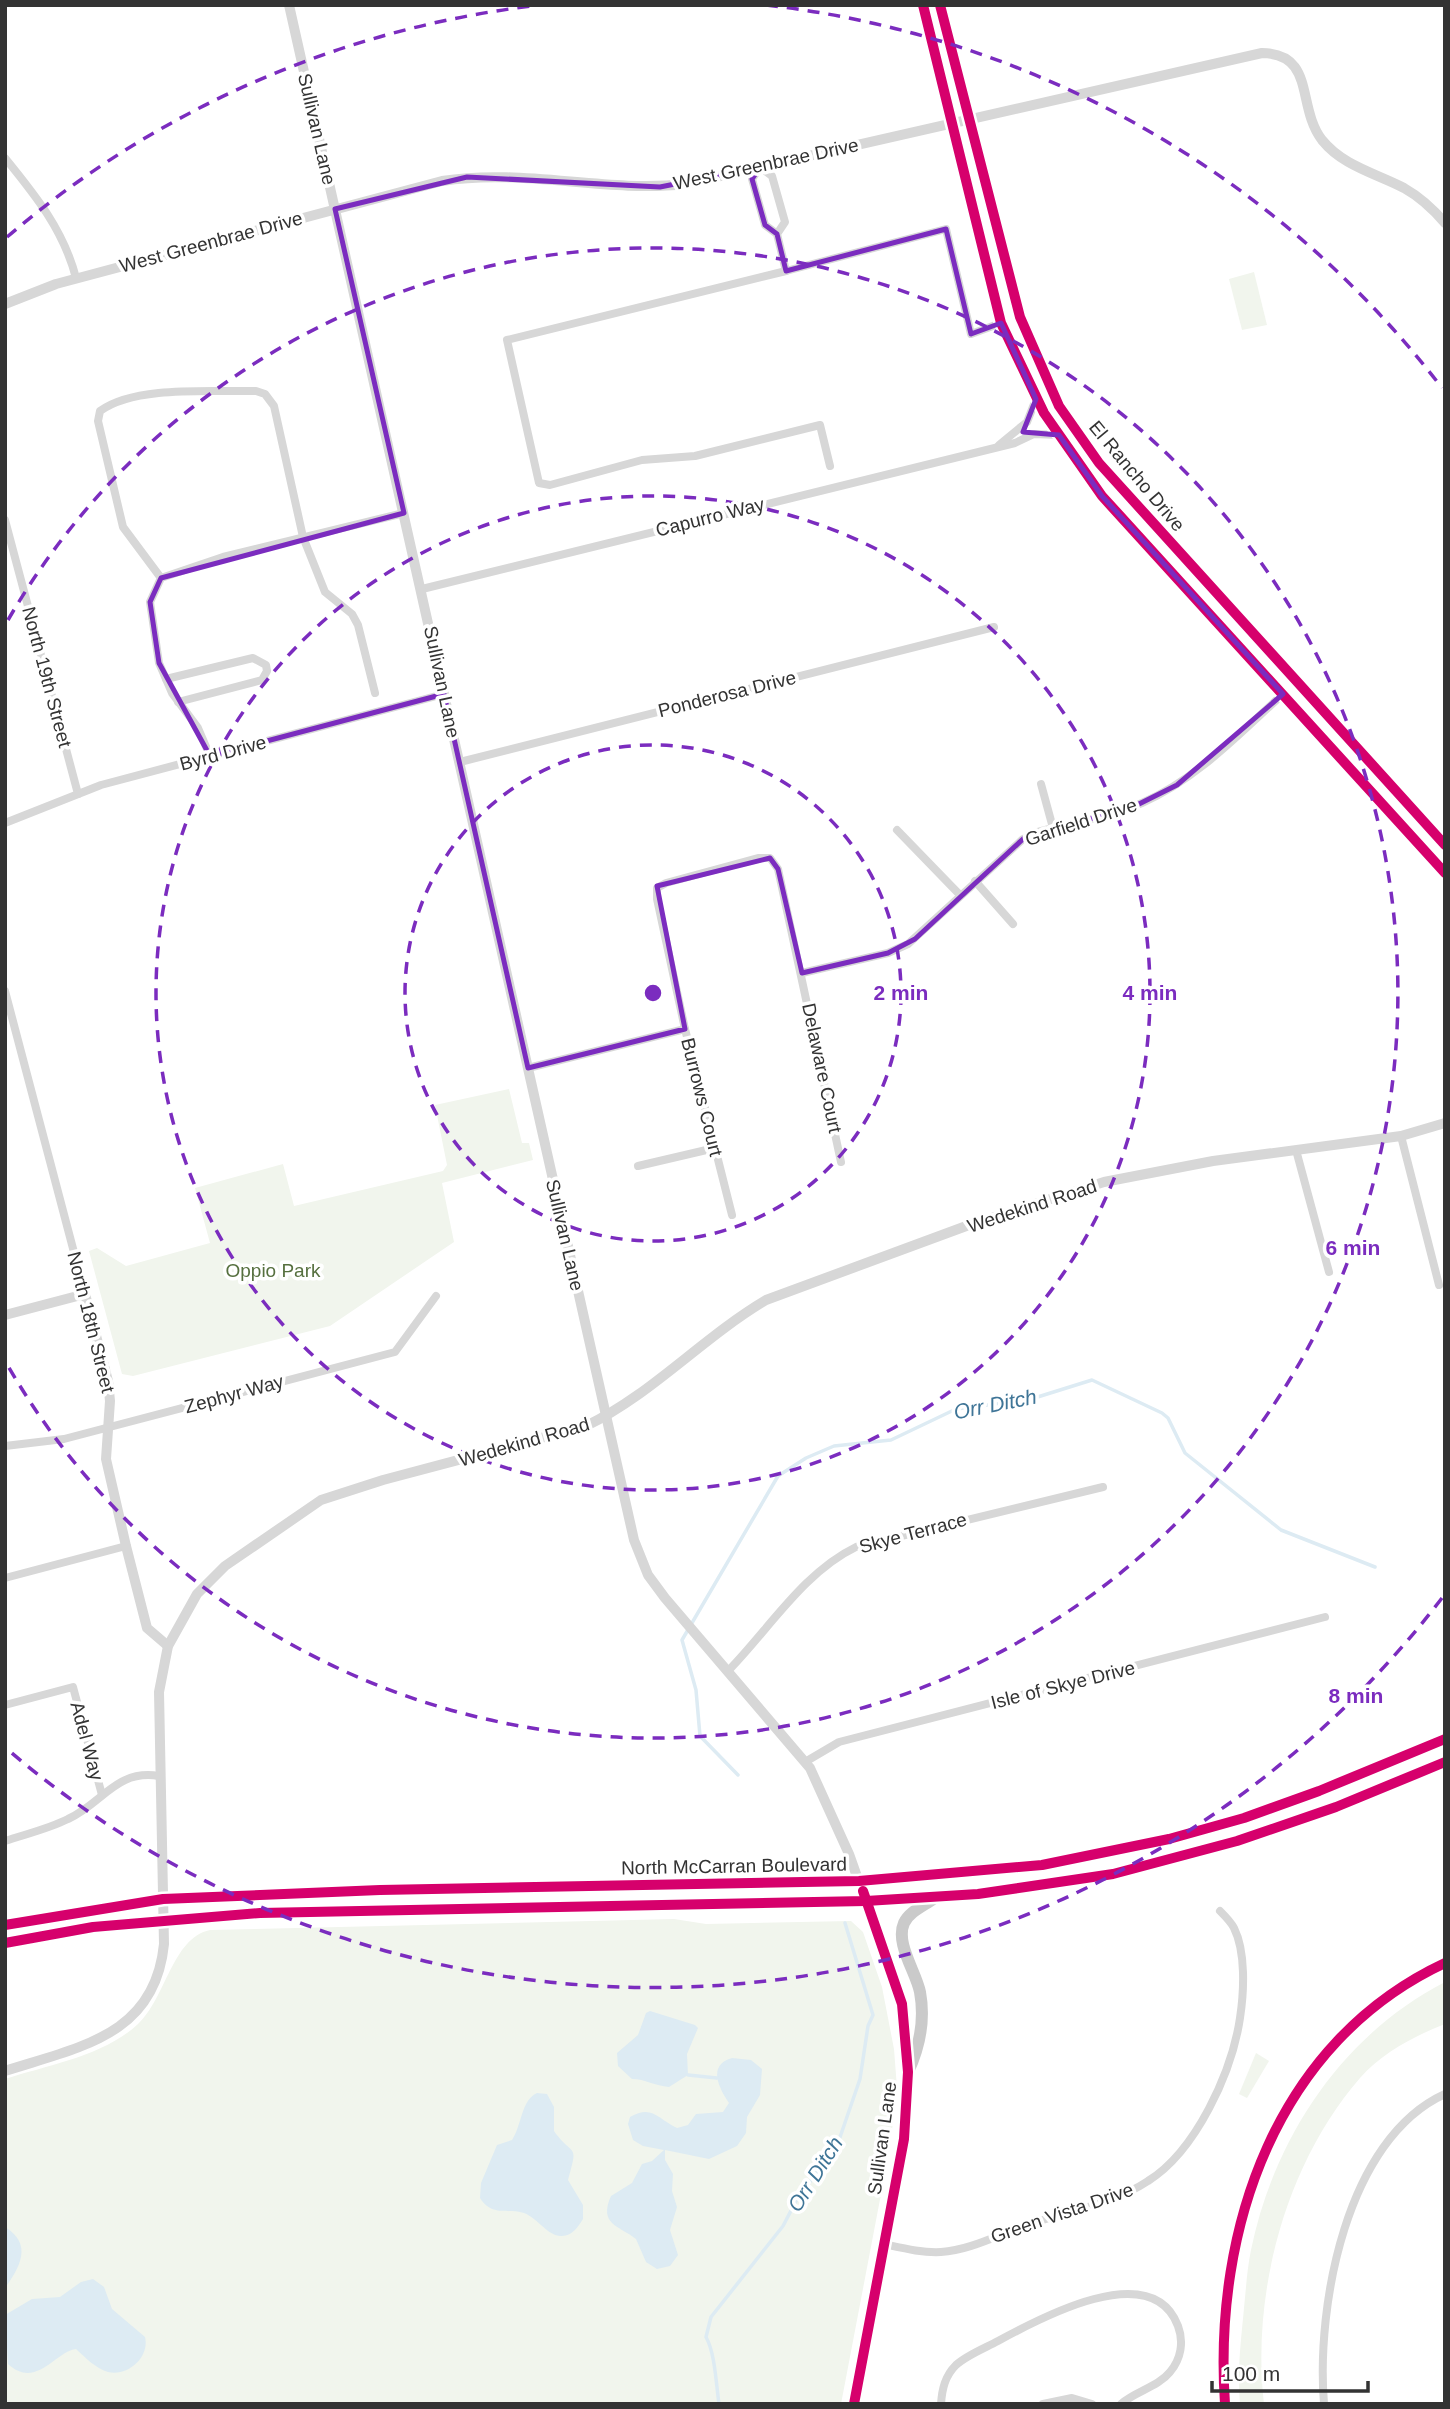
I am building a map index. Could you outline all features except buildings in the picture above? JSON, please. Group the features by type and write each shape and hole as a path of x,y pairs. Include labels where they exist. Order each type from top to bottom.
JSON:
{"main road":[{"name":"El Rancho Drive","path":"923,5 1001,323 1036,399 1102,496 1445,873"},
{"name":"El Rancho Drive","path":"940,5 1020,317 1059,406 1099,463 1445,845"},
{"path":"1023,373 1032,379 1049,402 1059,406"},
{"name":"North McCarran Boulevard","path":"5,1925 163,1899 380,1890 859,1881 1042,1865 1169,1839 1281,1805 1445,1739"},
{"name":"North McCarran Boulevard","path":"5,1943 69,1930 163,1919 260,1913 866,1901 936,1897 1066,1882 1185,1856 1284,1826 1445,1762"},
{"path":"908,2072 918,2048 922,2011 919,1989 903,1942 902,1928 909,1916 936,1897"},
{"path":"1225,2404 1222,2356 1228,2280 1244,2206 1269,2139 1301,2085 1338,2040 1384,2000 1445,1963"}],"street":[{"name":"Sullivan Lane","path":"289,5 640,1559 665,1598 805,1762 835,1819 902,2004 908,2072 904,2139 854,2404"},
{"name":"West Greenbrae Drive","path":"5,304 76,278 467,177 516,176 660,187 760,167 1262,53 1283,55 1300,72 1307,112 1313,127 1332,151 1359,168 1413,194 1445,223"},
{"path":"5,158 47,210 70,255 76,278"},
{"path":"777,234 785,222 772,176 760,167 752,179 765,225 777,234 786,271"},
{"path":"830,466 820,425 695,456 642,460 550,485 539,483 507,340 946,229 971,334 1001,323"},
{"path":"161,578 122,527 98,421 100,411 124,399 256,391 265,394 274,406 303,537 325,592 352,614 358,625 375,693"},
{"name":"Capurro Way","path":"999,445 1027,422 1036,399"},
{"name":"Capurro Way","path":"422,589 1015,443 1034,434 1059,435"},
{"path":"210,756 195,722 178,702 159,663 149,602 161,578 223,557 404,513"},
{"name":"North 19th Street","path":"5,520 78,794"},
{"name":"Ponderosa Drive","path":"460,762 994,627"},
{"path":"166,679 253,657 265,665 267,671 262,680 178,702"},
{"name":"Byrd Drive","path":"5,823 78,794 444,694"},
{"name":"Garfield Drive","path":"802,973 888,953 908,944 1023,839 1053,828 1132,807 1177,785 1209,761 1283,694"},
{"path":"1041,784 1053,828"},
{"path":"897,830 960,895"},
{"name":"Delaware Court","path":"674,978 657,888 758,858 770,858 778,869 841,1162"},
{"path":"975,881 1013,924"},
{"name":"Burrows Court","path":"674,978 733,1215"},
{"name":"North 18th Street","path":"5,991 108,1381 109,1427 106,1459 126,1546 147,1628 168,1646"},
{"path":"528,1068 685,1029"},
{"name":"Wedekind Road","path":"5,2071 99,2040 135,2017 159,1976 164,1944 159,1692 168,1646 185,1610 210,1579 321,1500 383,1480 586,1426 625,1406 731,1321 766,1300 969,1225 1104,1182 1175,1168 1401,1136 1445,1122"},
{"path":"1401,1136 1439,1285"},
{"path":"638,1166 715,1148"},
{"path":"1296,1150 1329,1272"},
{"path":"5,1315 85,1294"},
{"name":"Zephyr Way","path":"5,1446 55,1440 109,1427 395,1352 436,1296"},
{"name":"Skye Terrace","path":"729,1670 813,1577 849,1550 1066,1493 1103,1487"},
{"path":"5,1577 126,1546"},
{"name":"Isle of Skye Drive","path":"805,1762 839,1742 1325,1617"},
{"name":"Adel Way","path":"5,1705 73,1687 102,1794"},
{"path":"5,1841 81,1813 125,1778 138,1775 159,1776"},
{"name":"Green Vista Drive","path":"883,2244 925,2252 957,2250 1133,2190 1168,2166 1186,2145 1212,2101 1238,2033 1241,1960 1234,1927 1220,1911"},
{"path":"1325,2404 1322,2353 1325,2312 1333,2271 1353,2207 1396,2130 1420,2106 1445,2094"},
{"path":"940,2404 946,2378 959,2363 1018,2330 1072,2305 1119,2295 1146,2295 1159,2301 1174,2317 1181,2337 1179,2355 1170,2372 1161,2380 1121,2404"},
{"path":"1043,2404 1072,2398 1092,2404"}],"highlighted area":[{"path":"760,167 752,179 765,225 777,234 786,271 946,229 971,334 1001,323 1036,399 1023,432 1059,435 1102,496 1283,694 1177,785 1139,804 1023,839 915,939 888,953 802,973 778,869 770,858 657,886 685,1029 528,1068 444,694 210,756 159,663 150,602 161,578 404,513 335,209 467,177 660,187"}],"green space":[{"path":"1254,272 1267,325 1242,330 1229,279"},
{"name":"Oppio Park","path":"509,1089 522,1143 529,1143 533,1160 442,1183 454,1242 330,1326 133,1376 122,1374 89,1251 97,1248 126,1266 210,1243 195,1188 283,1164 294,1206 443,1171 447,1165 435,1105"},
{"path":"674,1919 706,1924 851,1921 863,1932 882,1987 894,2049 897,2088 890,2147 841,2404 5,2404 5,2079 92,2052 124,2035 148,2013 178,1956 197,1935 210,1930"},
{"path":"1445,1982 1445,2024 1399,2046 1369,2069 1334,2112 1312,2149 1279,2231 1269,2274 1261,2362 1264,2404 1240,2404 1240,2356 1251,2250 1277,2168 1295,2130 1344,2061 1374,2030 1408,2004"},
{"path":"1256,2053 1269,2061 1247,2098 1239,2094"}],"shaded area":[{"path":"650,2011 698,2028 687,2054 688,2075 669,2087 632,2079 618,2066 617,2053 638,2035 646,2013"},
{"path":"732,2058 751,2060 762,2069 760,2095 747,2117 746,2133 737,2146 709,2159 665,2150 665,2160 673,2174 672,2191 677,2207 670,2230 678,2255 670,2266 657,2269 646,2262 636,2239 613,2224 607,2213 611,2196 632,2183 642,2164 652,2161 664,2150 643,2146 633,2140 628,2124 630,2117 650,2112 677,2128 688,2125 696,2114 723,2112 729,2103 719,2084 717,2071 724,2061"},
{"path":"537,2093 547,2094 554,2107 554,2131 573,2154 568,2180 583,2205 583,2219 566,2236 552,2234 524,2213 490,2208 480,2198 481,2183 497,2145 512,2140 528,2101"},
{"path":"5,2227 19,2241 21,2256 5,2288"},
{"path":"93,2279 104,2287 112,2309 145,2337 144,2352 136,2364 116,2373 108,2372 76,2349 68,2351 37,2371 28,2373 18,2371 8,2364 5,2315 32,2299 60,2297 81,2282"}],"waterway":[{"name":"Orr Ditch","path":"738,1775 700,1736 696,1690 682,1640 778,1476 806,1458 834,1446 891,1440 956,1409 1028,1400 1092,1380 1162,1413 1168,1418 1185,1453 1281,1530 1375,1567"},
{"name":"Orr Ditch","path":"719,2404 713,2360 706,2337 711,2317 783,2226 796,2201 838,2143 860,2079 868,2026 873,2015 845,1923"},
{"path":"688,2075 717,2078"}],"cycle path":[{"path":"923,5 1001,323 1044,413 1102,496 1445,873"},
{"path":"940,5 1020,317 1059,406 1099,463 1445,845"},
{"path":"5,1925 163,1899 380,1890 859,1881 1042,1865 1169,1839 1244,1818 1319,1791 1445,1739"},
{"path":"5,1943 93,1927 260,1913 866,1901 978,1894 1113,1874 1237,1841 1336,1807 1445,1762"},
{"path":"854,2404 904,2139 908,2072 902,2004 863,1891"},
{"path":"1225,2404 1224,2338 1231,2272 1245,2208 1267,2148 1298,2091 1338,2041 1387,1997 1445,1963"}]}
